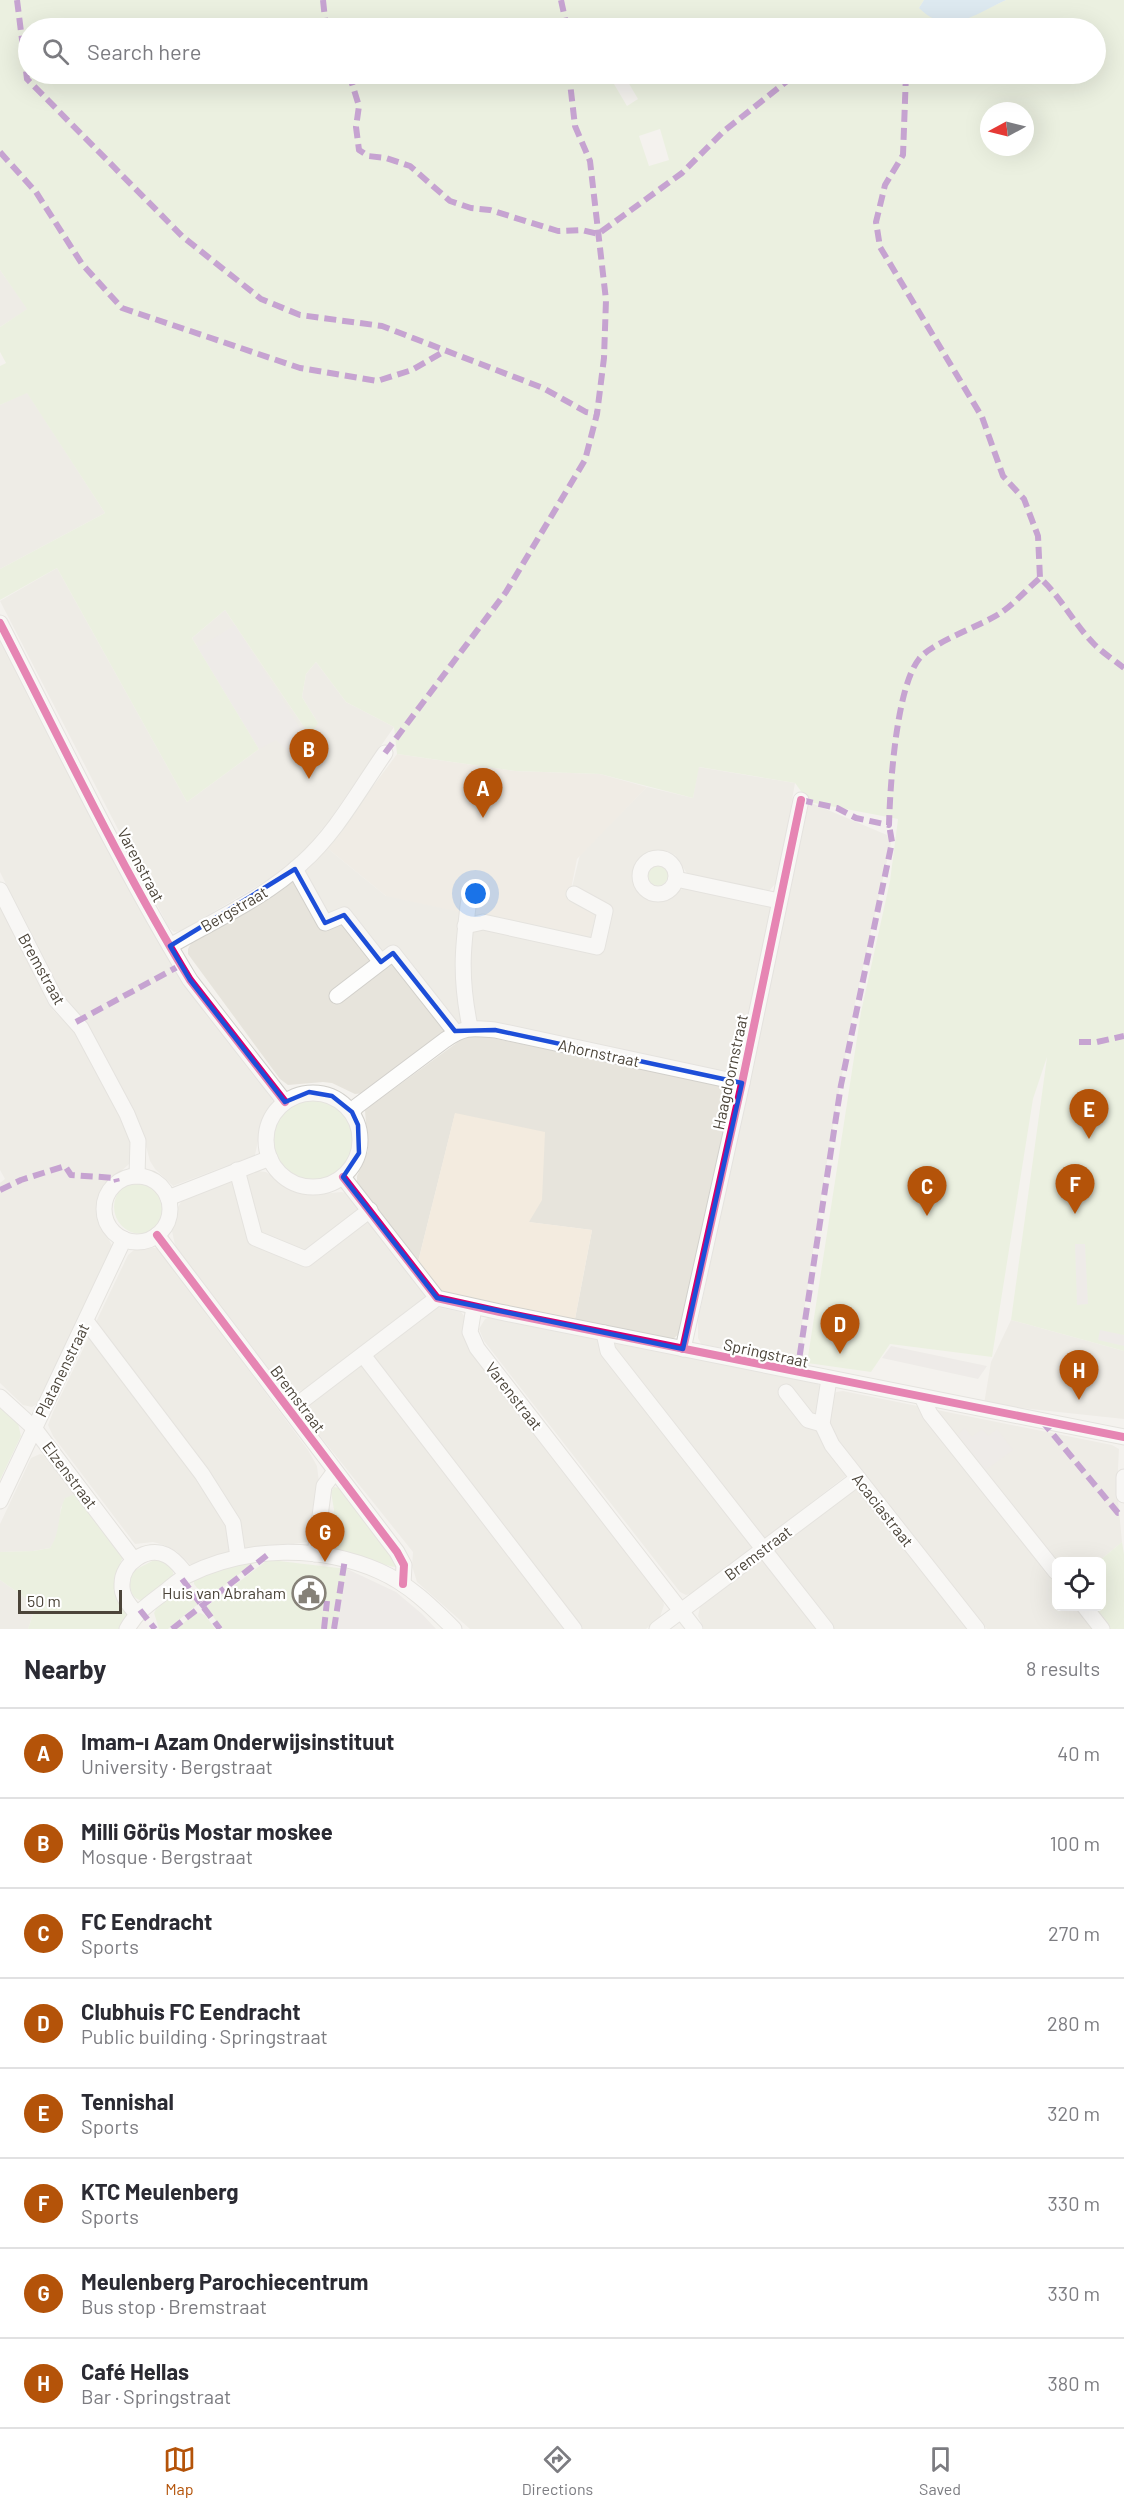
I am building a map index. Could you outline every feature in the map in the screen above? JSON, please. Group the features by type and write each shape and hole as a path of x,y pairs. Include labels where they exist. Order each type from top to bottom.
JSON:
{"street":[{"name":"Varenstraat","path":"0,624 145,904 190,980 285,1102"},
{"name":"Bergstraat","path":"170,946 278,883 295,869 329,834 385,753"},
{"name":"Haagdoornstraat","path":"683,1349 801,800"},
{"path":"295,869 325,923 344,915 381,962"},
{"path":"676,879 779,901"},
{"name":"Bremstraat","path":"0,890 56,1000 81,1028 127,1114 138,1141 137,1176"},
{"path":"463,1030 461,963 470,891"},
{"path":"465,926 483,922 597,947 605,911 574,894"},
{"path":"337,996 393,953 463,1030"},
{"path":"352,1112 357,1106 463,1030"},
{"name":"Ahornstraat","path":"463,1030 495,1030 742,1083"},
{"path":"309,1092 321,1093 332,1096 352,1112 361,1139 359,1153 353,1166 344,1177 324,1186 303,1187 282,1176 270,1158 266,1143 269,1122 285,1102 309,1092"},
{"path":"168,1197 270,1158"},
{"path":"237,1170 255,1238 306,1259 370,1210"},
{"path":"129,1177 150,1178 159,1184 168,1197 169,1216 165,1227 157,1235 147,1240 135,1242 124,1239 108,1224 104,1213 105,1201 110,1191 117,1182 129,1177"},
{"path":"344,1177 437,1298 474,1307"},
{"name":"Bremstraat","path":"157,1235 397,1552 404,1564 403,1584"},
{"name":"Platanenstraat","path":"0,1501 124,1239"},
{"name":"Bremstraat","path":"290,1410 437,1298"},
{"name":"Varenstraat","path":"474,1307 470,1332 477,1348 695,1629"},
{"name":"Springstraat","path":"474,1307 1124,1437"},
{"path":"86,1321 202,1474 233,1523 238,1557"},
{"path":"604,1333 608,1351 826,1629"},
{"path":"363,1355 574,1629"},
{"path":"786,1392 808,1420 822,1425 829,1379"},
{"name":"Elzenstraat","path":"0,1396 34,1428 135,1560"},
{"path":"922,1398 930,1414 1052,1567"},
{"name":"Acaciastraat","path":"822,1425 832,1445 977,1629"},
{"path":"315,1554 324,1486 335,1471"},
{"path":"1124,1477 1124,1495"},
{"name":"Bremstraat","path":"657,1629 858,1478"},
{"path":"127,1629 136,1613 186,1575 238,1557 286,1551 345,1559 371,1568 403,1584 428,1603 454,1629"},
{"path":"136,1613 125,1600 121,1585 124,1569 135,1560 156,1552 167,1555 176,1561 186,1575"},
{"path":"1088,1611 1102,1629"}],"highlighted area":[{"path":"295,869 325,923 344,915 381,962 393,953 455,1031 495,1030 742,1083 683,1349 437,1298 343,1177 359,1153 358,1125 352,1112 332,1096 309,1092 285,1102 190,980 170,946"}],"shaded area":[{"path":"0,270 28,309 0,327"},
{"path":"27,392 105,513 0,569 0,405"},
{"path":"57,568 187,802 259,749 192,638 225,610 302,724 318,723 302,697 306,674 316,662 346,702 394,727 331,818 303,852 276,875 181,931 174,932 169,928 0,601"},
{"path":"235,625 302,731 305,741 289,753 276,740 259,749 198,648"},
{"path":"0,636 152,927 273,1101 261,1127 255,1155 173,1186 155,1169 150,1161 140,1124 84,1021 63,999 0,872"},
{"path":"397,754 515,771 600,774 647,787 577,859 569,899 595,914 588,940 386,896 327,848"},
{"path":"698,767 795,783 778,881 768,892 688,875 675,855 667,851 643,856 636,871 639,889 652,899 660,900 686,887 764,902 770,907 771,915 738,1067 733,1071 726,1072 471,1020 460,1023 366,1093 355,1094 332,1083 323,1082 288,1085 280,1079 188,954 191,943 285,888 327,848 386,896 569,900 580,854 647,787 693,798"},
{"path":"809,802 887,835 891,843 853,1012 825,1173 802,1324 804,1364 701,1344 698,1338 698,1321"},
{"path":"0,906 53,1010 84,1042 131,1139 132,1159 99,1195 98,1209 101,1222 112,1246 39,1403 32,1407 23,1405 0,1383 0,1183 5,1179 0,1170"},
{"path":"477,1035 728,1086 733,1094 680,1333 673,1339 575,1319 592,1230 528,1222 455,1114 418,1262 357,1185 357,1176 368,1151 365,1110 462,1039"},
{"path":"455,1113 545,1132 542,1200 529,1222 592,1230 575,1319 456,1298 442,1292 418,1262"},
{"path":"257,1171 266,1172 300,1193 313,1195 341,1192 351,1194 428,1298 307,1389 298,1391 283,1387 186,1261 175,1245 172,1231 177,1209 182,1200"},
{"path":"1075,1244 1085,1244 1088,1304 1077,1305"},
{"path":"147,1246 159,1249 308,1450 317,1466 319,1482 313,1536 307,1542 238,1552 198,1565 190,1564 176,1551 164,1545 153,1542 135,1544 53,1436 48,1425 53,1412 128,1255 134,1250"},
{"path":"437,1307 461,1312 465,1317 466,1327 661,1593 664,1605 660,1617 646,1629 470,1629 417,1582 412,1566 413,1552 305,1417 308,1404"},
{"path":"491,1317 816,1383 820,1386 819,1402 847,1475 694,1593 686,1595 680,1592 484,1341 479,1329 485,1319"},
{"path":"1011,1320 1124,1351 1124,1419 984,1404 991,1362"},
{"path":"1100,1330 1124,1335 1124,1346 1098,1340"},
{"path":"891,1346 987,1366 978,1379 882,1358"},
{"path":"843,1391 1112,1445 1119,1449 1117,1489 1122,1542 1104,1557 1052,1557 1052,1611 1092,1611 1106,1629 987,1629 831,1433 828,1423 832,1398 836,1392"},
{"path":"965,1428 972,1437 982,1429 988,1436 997,1429 1013,1450 983,1472 956,1436"},
{"path":"40,1454 51,1458 76,1494 61,1507 58,1537 50,1548 0,1552 0,1524 31,1458"},
{"path":"854,1490 860,1490 971,1629 704,1629 698,1616 700,1607"},
{"path":"347,1569 396,1592 436,1629 336,1629"},
{"path":"0,1580 36,1605 28,1629 0,1629"}],"green space":[{"path":"0,0 924,0 919,8 944,18 18,18 18,84 614,84 627,106 638,99 629,84 1106,84 1106,18 967,18 1006,0 1124,0 1124,1351 1011,1320 1047,1057 1033,1099 992,1357 890,1344 871,1372 807,1363 861,1012 890,881 898,819 809,802 795,783 699,767 693,798 600,774 515,771 397,754 394,727 346,702 316,662 306,674 302,697 318,723 311,734 225,610 192,638 259,749 187,802 57,568 0,600 0,569 105,513 27,393 0,405 0,366 6,363 0,352 0,327 27,309 0,270","holes":["660,129 669,160 649,166 639,136"]},
{"path":"653,864 661,864 668,871 668,879 661,886 653,886 646,879 646,871"},
{"path":"314,1098 337,1105 349,1117 356,1140 349,1163 337,1175 314,1182 291,1175 279,1163 272,1140 279,1117 291,1105"},
{"path":"141,1180 151,1182 160,1188 166,1197 168,1207 166,1217 160,1226 151,1232 141,1234 131,1232 122,1226 116,1217 114,1207 116,1197 122,1188 131,1182"},
{"path":"0,1403 17,1419 21,1436 0,1480"},
{"path":"334,1487 340,1488 399,1567 377,1563 329,1547 326,1542 334,1510 331,1492"},
{"path":"76,1494 123,1557 117,1574 116,1586 131,1612 121,1629 28,1629 36,1605 0,1580 0,1552 50,1548 56,1536 65,1498"},
{"path":"1122,1542 1124,1629 1106,1629 1092,1611 1106,1611 1106,1557 1104,1557"},
{"path":"154,1560 162,1561 171,1567 173,1579 144,1601 139,1600 131,1590 130,1580 133,1571"},
{"path":"266,1561 347,1569 336,1629 222,1629 206,1607"},
{"path":"255,1562 208,1598 204,1597 194,1584 194,1579 236,1563"},
{"path":"179,1592 186,1594 198,1604 168,1629 159,1629 154,1613 156,1609 167,1597"},
{"path":"200,1613 205,1615 215,1629 176,1629 193,1615"}],"water":[{"path":"924,0 1006,0 967,18 932,18 919,8"}],"marked path":[{"path":"17,0 19,18"},
{"path":"323,0 325,18"},
{"path":"561,0 565,18"},
{"path":"32,84 183,237 261,299 300,315 382,326 543,388 586,412 597,414"},
{"path":"352,84 359,106 356,127 359,150 368,156 386,158 410,166 450,201 471,208 490,210 558,231 582,230 598,234 682,173 724,131 783,84"},
{"path":"385,753 506,592 585,460 597,414 604,358 606,300 590,161 575,126 570,84"},
{"path":"906,84 903,155 885,185 876,222 880,247 982,417 1003,476 1024,499 1038,536 1040,578 1094,644 1124,668"},
{"path":"0,152 36,192 82,264 122,308 300,368 377,381 412,370 445,351"},
{"path":"801,800 837,808 856,818 889,825 893,763 900,714 911,673 919,659 934,647 999,614 1040,578"},
{"path":"797,1373 841,1085 892,842 889,825"},
{"path":"76,1022 181,965"},
{"path":"1079,1042 1097,1042 1124,1036"},
{"path":"0,1190 21,1180 65,1166 71,1175 116,1178 117,1182"},
{"path":"1042,1421 1118,1513 1124,1513"},
{"path":"172,1629 270,1553"},
{"path":"334,1629 345,1559"},
{"path":"182,1579 220,1629"},
{"path":"324,1629 327,1601"},
{"path":"140,1610 155,1629"}],"cycle path":[{"path":"0,623 115,848 164,937 190,980 285,1102"},
{"path":"683,1349 801,800"},
{"path":"343,1177 437,1298 1124,1437"},
{"path":"157,1235 397,1552 404,1565 403,1584"}],"place":[{"name":"Milli Görüs Mostar moskee","path":"309,779"},
{"name":"Imam-ı Azam Onderwijsinstituut","path":"483,818"},
{"name":"Tennishal","path":"1089,1139"},
{"name":"KTC Meulenberg","path":"1075,1214"},
{"name":"FC Eendracht","path":"927,1216"},
{"name":"Clubhuis FC Eendracht","path":"840,1354"},
{"name":"Café Hellas","path":"1079,1400"},
{"name":"Meulenberg Parochiecentrum","path":"325,1562"},
{"name":"Huis van Abraham","path":"309,1593"}]}
